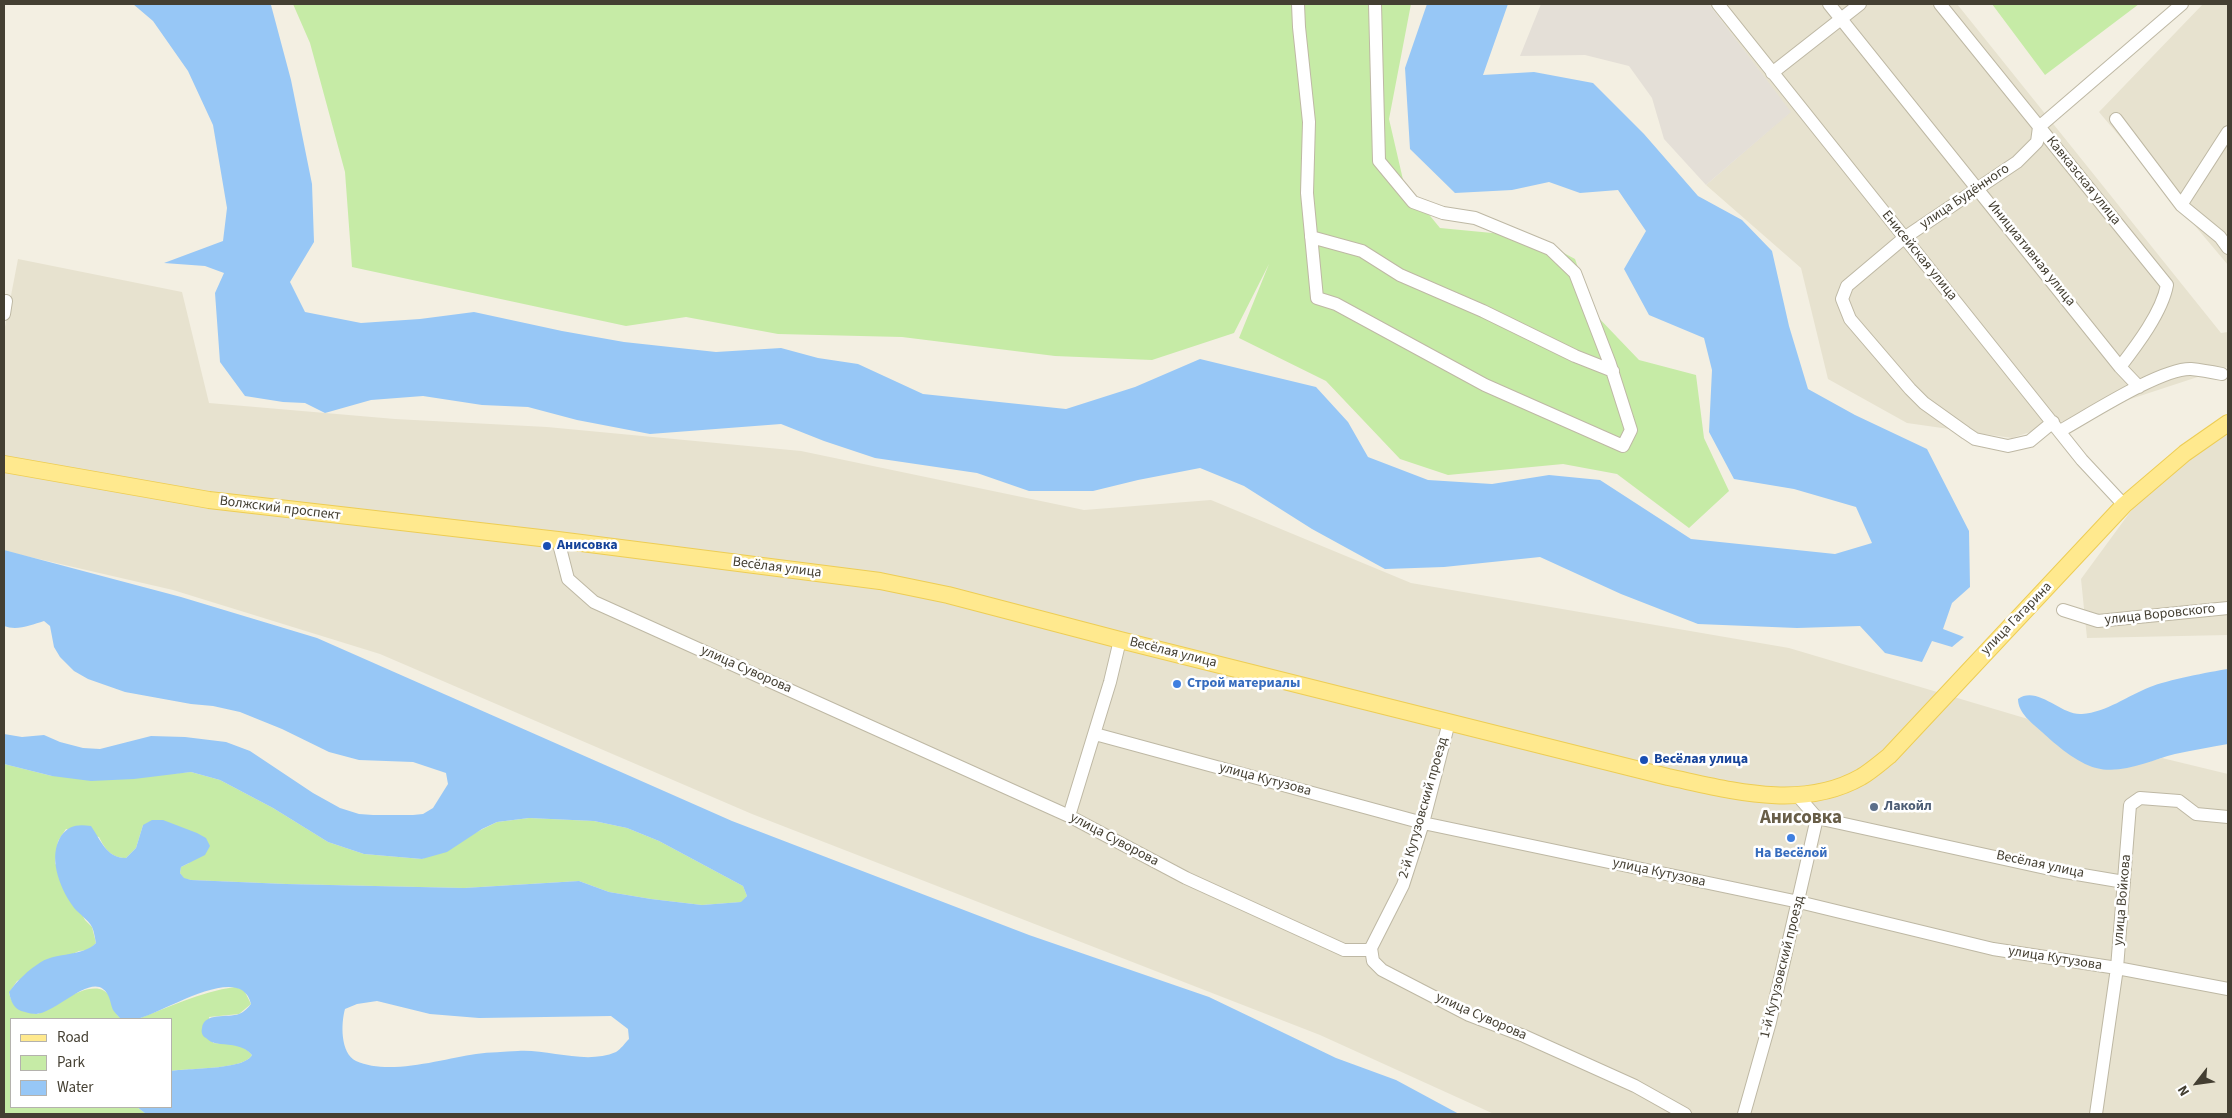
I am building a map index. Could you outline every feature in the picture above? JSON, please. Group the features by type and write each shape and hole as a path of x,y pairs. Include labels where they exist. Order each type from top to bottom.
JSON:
{"main road":[{"name":"улица Гагарина","path":"1797,795 1825,791 1861,776 1889,756 2124,505 2185,452 2228,423"},
{"name":"Волжский проспект","path":"4,464 210,500 558,540"},
{"name":"Весёлая улица","path":"558,540 880,581 948,595 1668,777 1756,795 1797,795"}],"street":[{"path":"1298,4 1309,122 1307,193 1317,298 1336,304 1485,386 1623,446 1631,430 1613,371 1575,273 1550,249 1475,218 1443,213 1413,202 1379,161 1376,4"},
{"name":"Енисейская улица","path":"1718,4 2082,460 2124,505"},
{"name":"Инициативная улица","path":"1829,4 2120,367 2139,387"},
{"path":"1772,72 1860,4"},
{"name":"Кавказская улица","path":"1940,4 2167,284 2165,294 2139,343 2120,367"},
{"name":"улица Будённого","path":"2182,4 2039,127 2037,142 2017,162 1977,187 1904,238 1847,286 1842,299 1850,320 1924,403 1975,439 2008,446 2030,441 2169,374 2190,369 2222,374"},
{"path":"2116,119 2181,205 2220,237 2228,248"},
{"path":"2181,205 2228,132"},
{"path":"1311,237 1362,251 1400,274 1575,356 1613,371"},
{"path":"4,314 6,301"},
{"name":"улица Суворова","path":"558,540 568,579 594,602 1069,816 1186,878 1344,950 1367,950 1371,948 1373,961 1382,970 1469,1015 1524,1036 1635,1086 1685,1114"},
{"name":"улица Воровского","path":"2063,610 2098,621 2228,608"},
{"path":"1069,816 1096,734 1120,640"},
{"name":"2-й Кутузовский проезд","path":"1371,948 1402,885 1423,823 1449,722"},
{"name":"улица Кутузова","path":"1096,734 1423,823 1799,902 1993,949 2117,968 2228,989"},
{"path":"1797,795 1818,818"},
{"name":"улица Войкова","path":"2096,1114 2117,968 2130,805 2140,798 2179,801 2196,814 2228,817"},
{"name":"Весёлая улица","path":"1818,818 2059,871 2124,882"},
{"name":"1-й Кутузовский проезд","path":"1744,1114 1751,1094 1799,902 1818,818"}],"shaded area":[{"path":"1541,4 1709,4 1791,112 1706,185 1664,139 1652,98 1629,66 1585,55 1520,56"},
{"path":"1709,4 1957,4 2221,333 2228,332 2228,367 2012,438 1907,423 1828,379 1801,268 1706,185 1790,112"},
{"path":"2203,4 2228,4 2228,265 2099,112"},
{"name":"Анисовка","path":"18,259 182,292 209,403 395,419 547,427 801,451 1084,510 1211,500 1411,583 1789,648 2028,719 2076,758 2097,768 2122,768 2162,758 2228,774 2228,1114 1494,1114 1320,1035 752,814 380,654 173,590 4,551 4,332"},
{"path":"2228,429 2228,635 2087,638 2081,579 2147,489"}],"green space":[{"path":"293,4 1411,4 1389,119 1404,184 1440,228 1534,237 1575,259 1594,313 1639,360 1696,375 1704,438 1729,491 1689,528 1617,474 1563,464 1448,475 1400,459 1326,381 1239,338 1269,264 1234,333 1152,360 1055,356 902,337 778,334 686,317 626,326 352,267 345,172 310,43"},
{"path":"1992,4 2139,4 2045,75"},
{"path":"4,764 52,776 191,772 220,780 273,808 328,842 364,854 422,859 497,822 529,818 594,821 627,828 659,841 743,886 747,896 742,902 702,905 609,892 579,881 464,888 191,880 184,879 180,873 181,867 189,863 143,825 136,848 126,858 112,855 99,837 66,829 58,841 55,863 85,920 92,927 96,943 89,950 79,951 17,981 9,993 16,1006 27,1012 38,1014 75,994 96,988 104,991 110,997 116,1012 122,1018 10,1018 10,1108 138,1108 146,1114 4,1114"},
{"path":"235,987 244,990 251,1004 239,1014 209,1017 213,1043 239,1046 252,1055 247,1060 228,1066 172,1071 172,1018 140,1018 197,996"}],"water":[{"path":"133,4 271,5 291,80 312,184 314,242 290,282 305,312 361,323 420,319 474,312 624,342 716,352 781,348 818,358 858,364 923,394 1066,409 1135,387 1200,359 1316,387 1348,422 1368,457 1428,480 1492,484 1549,475 1600,480 1691,539 1835,554 1872,543 1856,507 1794,489 1734,479 1709,432 1712,370 1704,338 1649,315 1624,269 1646,231 1618,190 1580,193 1549,182 1512,190 1455,193 1410,149 1405,68 1427,4 1508,4 1483,75 1534,72 1593,83 1644,134 1698,196 1742,220 1772,251 1789,326 1808,389 1855,415 1927,449 1969,531 1970,587 1952,603 1943,629 1964,637 1952,647 1932,641 1922,662 1885,653 1860,626 1797,628 1698,624 1621,594 1540,557 1444,567 1385,569 1312,529 1244,486 1200,468 1093,491 1029,491 977,473 875,458 781,424 650,434 577,420 528,407 482,405 423,396 371,400 325,413 305,403 283,402 245,396 220,362 215,293 224,273 205,266 164,263 223,241 227,208 213,125 188,71 153,21"},
{"path":"4,550 181,597 317,638 732,821 1029,935 1209,997 1336,1058 1396,1080 1459,1114 146,1114 138,1108 172,1108 172,1071 228,1066 247,1060 252,1055 241,1047 218,1044 202,1034 202,1028 207,1020 217,1016 239,1014 251,1004 244,992 232,987 217,988 148,1015 138,1018 120,1018 113,1010 105,991 96,987 88,988 52,1008 36,1014 21,1011 16,1007 12,1002 9,992 32,969 47,959 77,953 96,943 92,927 72,905 63,889 55,862 57,844 61,836 74,826 91,826 109,852 126,858 136,848 143,825 152,820 163,820 197,833 206,838 210,846 205,855 181,867 180,873 184,878 191,880 464,888 579,881 609,892 702,905 741,902 747,896 743,886 659,841 627,828 594,821 529,818 497,822 482,829 447,852 422,859 364,854 328,842 273,808 220,780 191,772 134,779 91,781 52,776 4,764 4,734 22,737 44,735 60,742 83,748 100,749 151,736 185,737 226,742 250,751 313,793 340,808 359,814 423,814 433,808 448,784 446,773 413,762 359,760 329,752 282,729 240,712 125,692 88,679 74,671 60,657 54,647 50,626 44,621 19,628 4,626","holes":["377,1001 430,1014 479,1018 611,1016 628,1029 629,1039 616,1052 604,1056 580,1057 530,1051 497,1052 400,1067 369,1065 356,1061 351,1057 344,1045 343,1022 345,1009 357,1004"]},
{"path":"2228,669 2228,744 2175,754 2116,770 2089,766 2067,753 2030,721 2020,709 2018,699 2033,696 2042,698 2066,711 2082,714 2091,713 2157,684"}],"place":[{"name":"Анисовка","path":"547,546"},
{"name":"Строй материалы","path":"1177,684"},
{"name":"Весёлая улица","path":"1644,760"},
{"name":"Лакойл","path":"1874,807"},
{"name":"На Весёлой","path":"1791,838"}],"district":[{"name":"Анисовка","path":"1801,819"}]}
